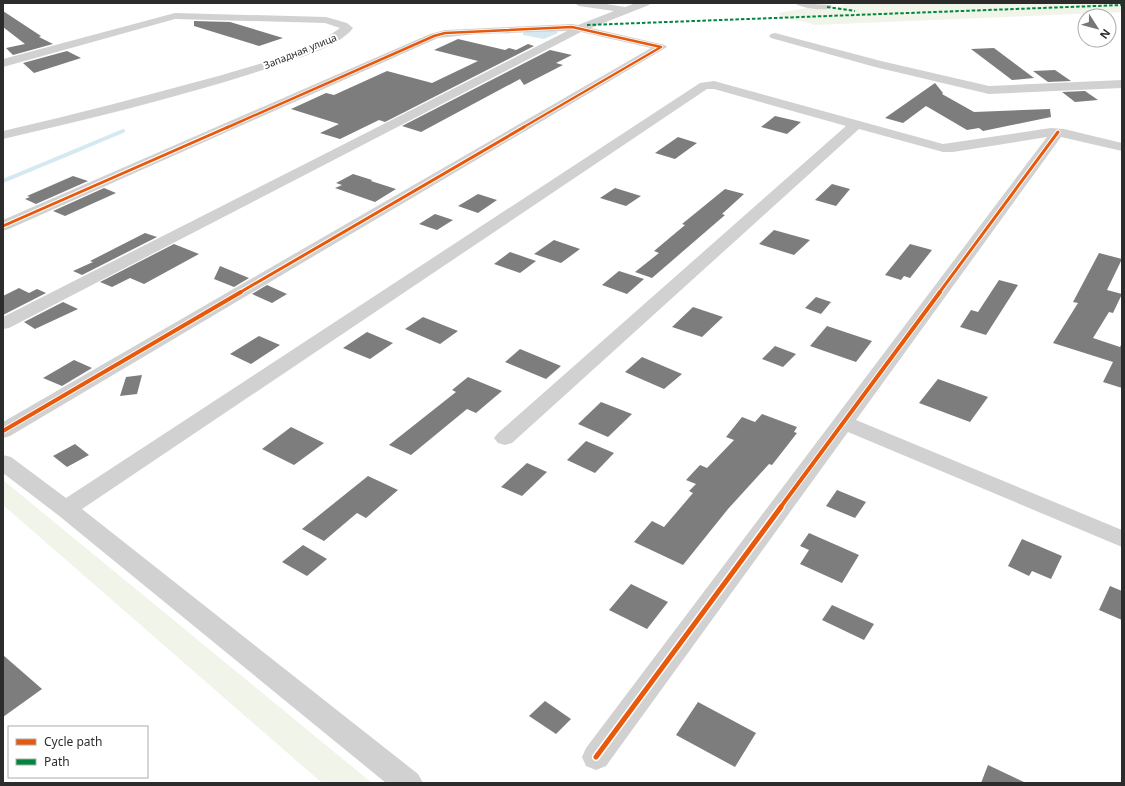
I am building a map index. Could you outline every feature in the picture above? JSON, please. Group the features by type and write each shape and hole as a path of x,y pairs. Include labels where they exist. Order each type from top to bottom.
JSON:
{"street":[{"path":"579,3 625,10"},
{"path":"3,324 581,28 645,3"},
{"path":"800,3 828,7"},
{"path":"238,6 252,12"},
{"name":"Западная улица","path":"3,62 175,16 326,20 343,25 347,28 346,31 340,36 322,44 231,77 3,135"},
{"path":"3,226 434,36 445,33 557,27 581,28 661,47 3,431"},
{"path":"775,36 879,64 989,90 1122,84"},
{"path":"66,510 704,86 714,85 943,148 953,148 1042,132 1058,132 1122,147"},
{"path":"506,438 855,125"},
{"path":"596,757 842,422 1058,132"},
{"path":"842,422 1122,539"},
{"path":"3,462 66,510 408,783"}],"shaded area":[{"path":"848,3 1122,3 1122,12 1117,12 1117,8 1077,8 1077,14 814,25 786,19 778,13 808,8 834,9"},
{"path":"94,143 81,151 3,183 3,179"},
{"path":"3,480 372,783 322,783 3,505"}],"water":[{"path":"526,31 556,31 558,33 544,39 523,35"}],"building":[{"path":"3,11 41,36 39,37 53,44 13,55 6,48 25,44 3,27"},
{"path":"194,21 230,22 283,38 259,46 194,26"},
{"path":"458,39 505,50 509,48 516,50 528,44 534,46 385,122 379,120 340,139 320,133 339,124 291,109 326,93 334,95 387,71 432,83 478,61 434,50"},
{"path":"994,48 1034,78 1012,80 971,49"},
{"path":"550,50 572,55 556,63 563,65 524,85 520,79 421,132 402,126"},
{"path":"67,51 81,58 34,73 23,63"},
{"path":"1055,70 1071,81 1048,82 1033,71"},
{"path":"935,83 943,93 942,94 974,112 1050,109 1051,117 983,131 979,128 967,130 926,106 903,123 885,118"},
{"path":"1085,91 1098,100 1075,102 1062,92"},
{"path":"775,116 801,122 787,134 761,127"},
{"path":"678,137 697,143 675,159 655,153"},
{"path":"353,174 396,189 375,202 335,188 342,185 336,183"},
{"path":"73,176 88,181 36,204 25,199 30,197 27,196"},
{"path":"832,184 850,189 836,206 815,200"},
{"path":"104,188 116,193 65,216 53,211"},
{"path":"615,188 641,196 626,206 600,198"},
{"path":"725,189 744,194 722,214 725,215 652,278 635,272 659,253 654,251 685,225 682,224"},
{"path":"478,194 497,200 478,213 458,206"},
{"path":"435,214 453,220 437,230 419,224"},
{"path":"774,230 810,240 794,255 759,244"},
{"path":"145,233 157,237 82,275 73,271 93,262 90,261"},
{"path":"554,240 580,249 561,263 534,254"},
{"path":"174,244 199,254 144,284 130,278 112,287 100,282"},
{"path":"910,244 932,250 910,278 904,276 901,280 885,275"},
{"path":"510,252 536,261 520,273 494,264"},
{"path":"1099,253 1122,259 1107,290 1122,294 1113,313 1109,312 1093,338 1120,347 1122,343 1122,388 1103,382 1113,362 1053,343 1078,303 1073,302"},
{"path":"220,266 249,278 234,287 214,279"},
{"path":"619,271 644,279 627,294 602,285"},
{"path":"999,280 1018,285 986,335 960,327 971,310 978,312"},
{"path":"267,285 287,294 272,303 252,294"},
{"path":"19,288 29,293 37,289 46,293 3,315 3,296"},
{"path":"816,297 831,302 821,314 805,308"},
{"path":"63,302 78,309 35,329 24,322"},
{"path":"693,307 723,317 702,337 672,327"},
{"path":"423,317 458,331 440,344 405,329"},
{"path":"827,326 872,341 856,362 810,346"},
{"path":"367,332 393,343 370,359 343,348"},
{"path":"259,336 280,345 251,364 230,354"},
{"path":"775,346 796,354 783,367 762,359"},
{"path":"520,349 561,366 546,379 505,362"},
{"path":"642,357 682,374 664,389 625,372"},
{"path":"74,360 92,368 62,386 43,378"},
{"path":"142,375 137,394 120,396 126,377"},
{"path":"468,377 502,391 476,413 467,409 411,455 389,445 456,392 452,390"},
{"path":"938,379 988,397 970,422 919,403"},
{"path":"601,402 632,414 608,437 578,424"},
{"path":"762,414 797,427 794,432 797,433 772,465 769,464 728,509 683,565 634,542 652,521 664,527 693,493 689,491 696,484 686,480 700,465 707,468 734,440 726,437 742,417 755,422"},
{"path":"291,427 324,443 294,465 262,449"},
{"path":"586,441 614,453 595,473 567,460"},
{"path":"75,444 89,455 67,467 53,456"},
{"path":"527,463 547,472 522,496 501,487"},
{"path":"368,476 398,490 366,518 357,513 324,541 302,529"},
{"path":"837,490 866,502 855,518 826,506"},
{"path":"809,533 859,555 842,583 800,564 809,550 800,546"},
{"path":"1022,539 1062,556 1051,579 1032,571 1029,576 1008,566"},
{"path":"303,545 327,559 307,576 282,562"},
{"path":"631,584 668,602 647,629 609,610"},
{"path":"1110,586 1122,591 1122,620 1099,610"},
{"path":"832,605 874,624 864,640 822,620"},
{"path":"3,655 42,689 3,717"},
{"path":"545,701 571,719 556,734 529,716"},
{"path":"698,702 756,733 735,767 676,735"},
{"path":"988,765 1026,783 981,783"}],"waterway":[{"path":"3,181 123,131"}],"marked path":[{"path":"587,25 1122,5"},
{"path":"827,7 855,11"}],"cycle path":[{"path":"3,226 434,36 445,33 572,27 661,47 3,431"},
{"path":"596,757 1058,132"}]}
